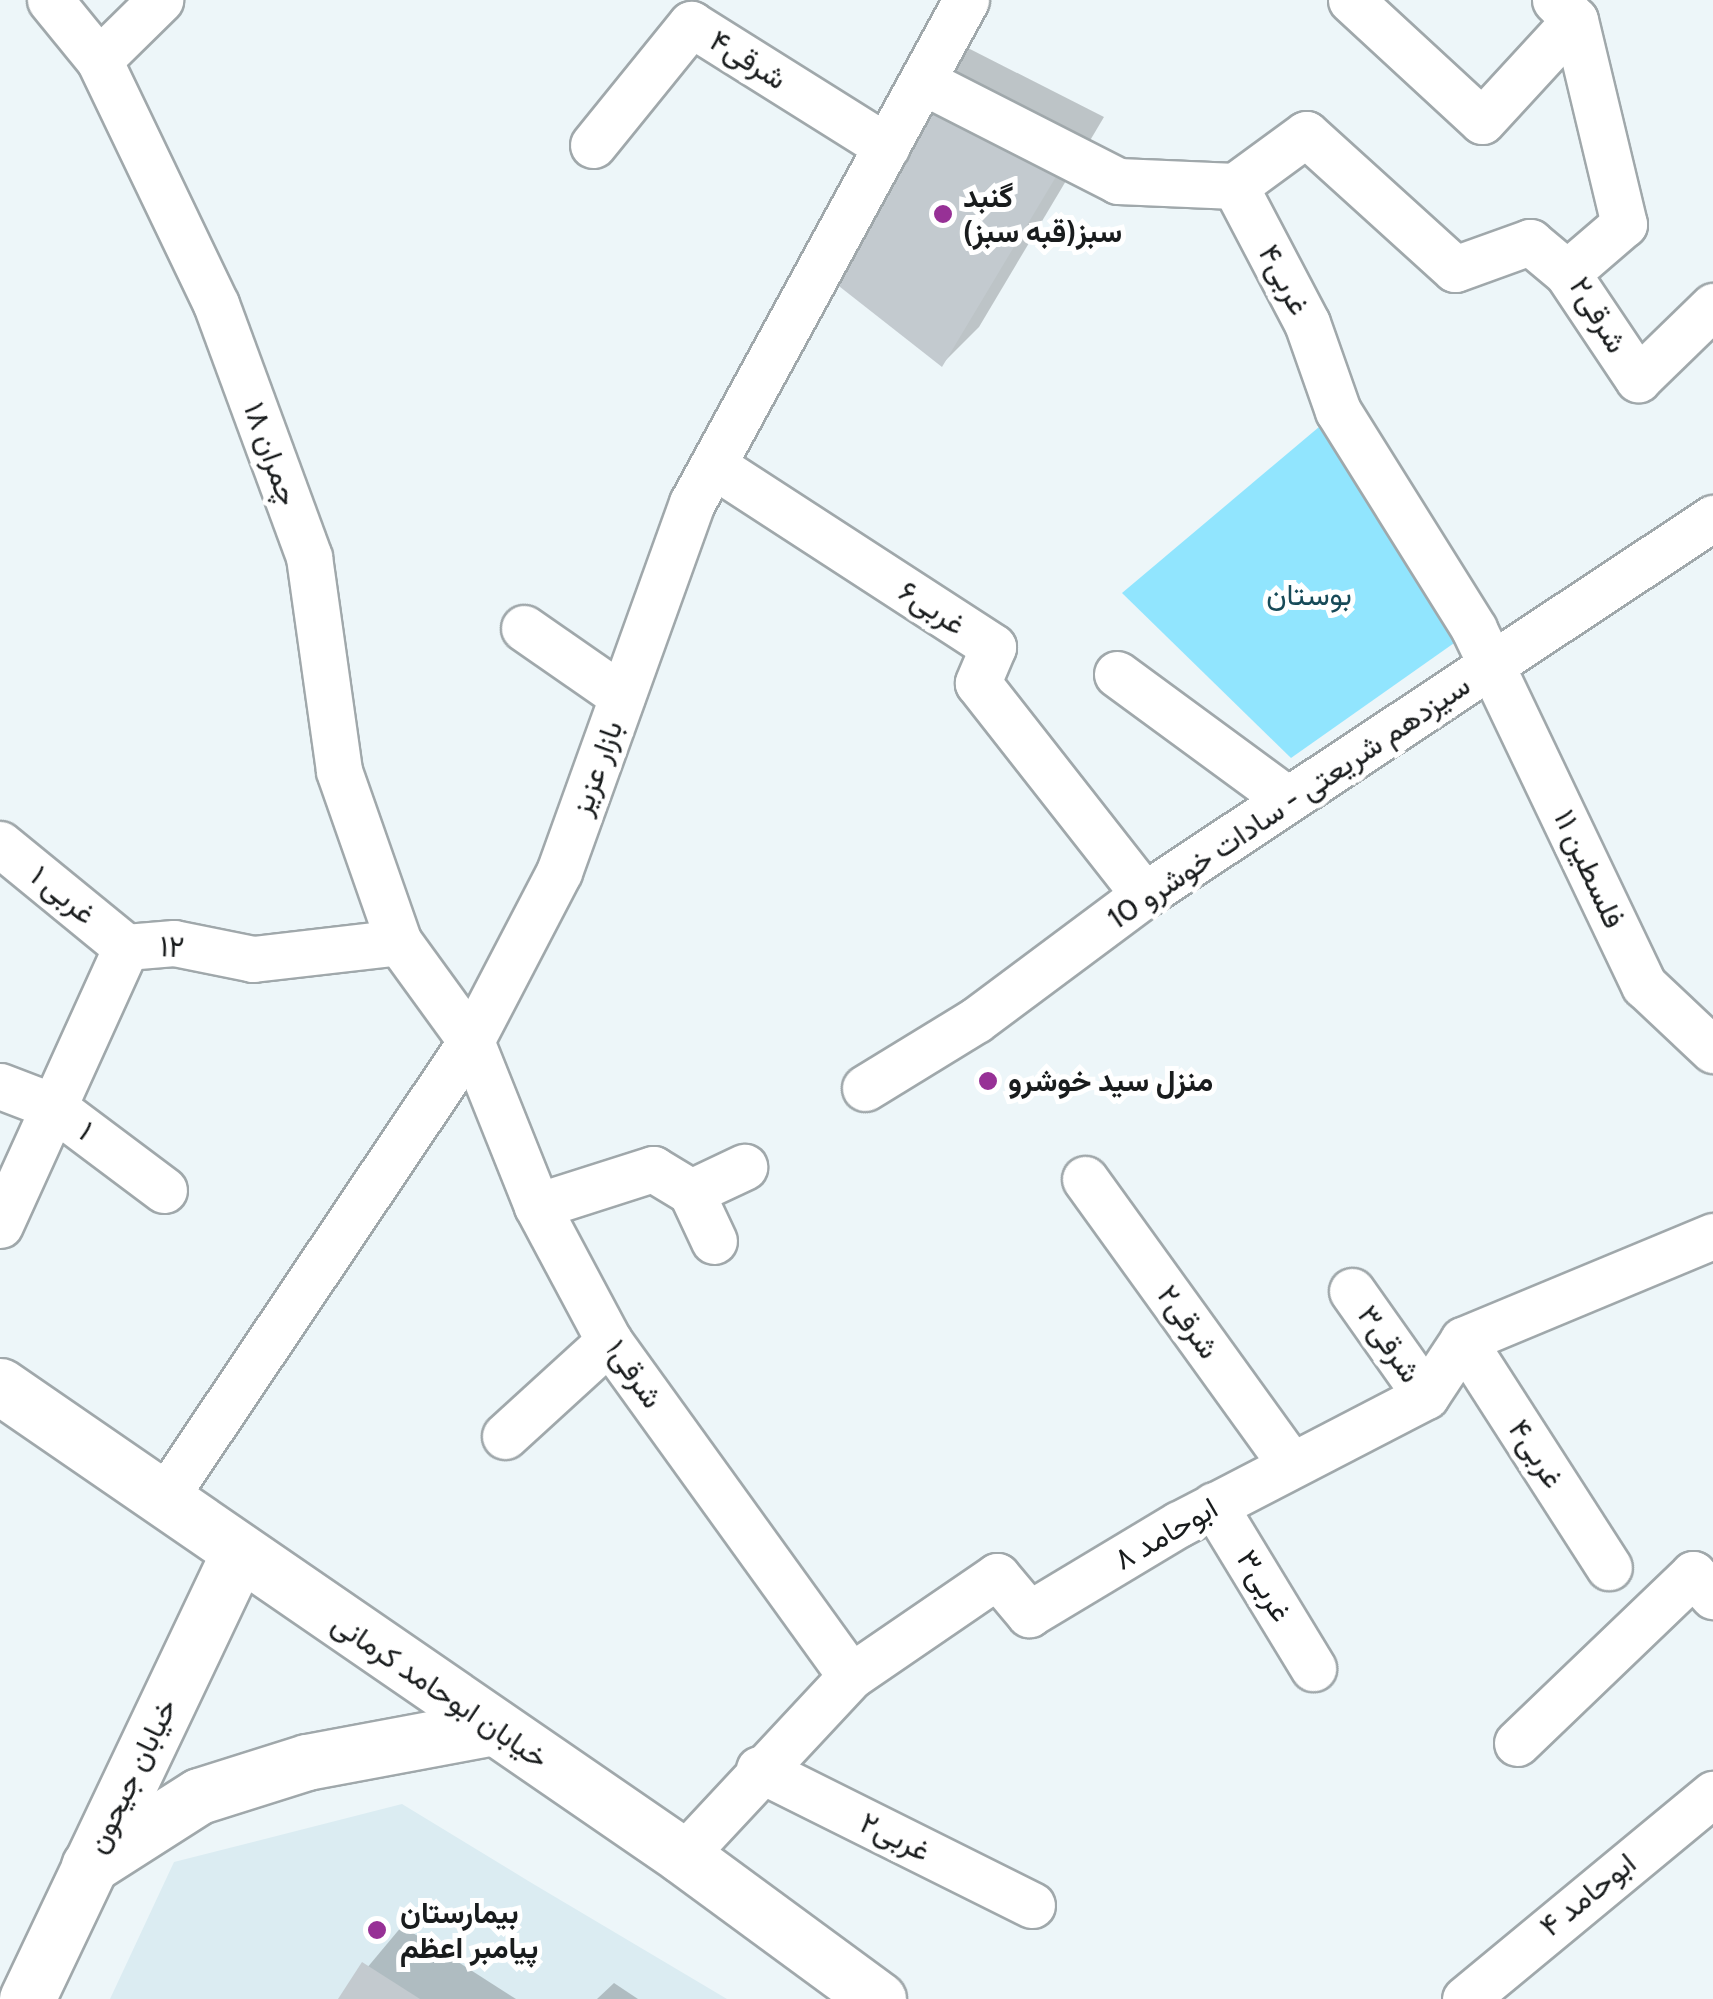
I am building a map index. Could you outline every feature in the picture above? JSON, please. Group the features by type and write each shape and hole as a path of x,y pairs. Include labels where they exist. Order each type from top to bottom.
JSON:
{"main road":[{"name":"خیابان ابوحامد کرمانی","path":"0,1386 238,1554 683,1856 878,1999"},
{"name":"خیابان جیحون","path":"28,1999 238,1554"},
{"path":"89,1866 200,1796 308,1762 494,1727"}],"street":[{"name":"چمران ۱۸","path":"50,0 99,60 216,304 309,557 338,772 399,942"},
{"path":"99,60 160,0"},
{"name":"بازار عزیز","path":"163,1500 471,1040 559,872 692,503 966,0"},
{"path":"1352,0 1482,121 1565,10"},
{"name":"شرقی۲","path":"1565,10 1624,224 1566,272 1638,380 1713,306"},
{"name":"شرقی۴","path":"592,146 690,24 887,147"},
{"path":"924,82 1118,181 1235,186 1306,134 1455,269 1530,242 1566,272"},
{"name":"غربی۴","path":"1235,186 1307,323 1338,411 1493,667"},
{"name":"غربی۶","path":"713,465 994,648 978,683 1144,895"},
{"name":"سیزدهم شریعتی - سادات خوشرو 10","path":"865,1088 976,1020 1144,895 1713,518"},
{"path":"524,628 622,696"},
{"name":"فلسطین ۱۱","path":"1493,667 1644,985 1713,1050"},
{"path":"1117,674 1287,800"},
{"name":"۱ غربی","path":"0,844 126,947"},
{"path":"399,942 471,1040"},
{"name":"۱۲","path":"0,1226 126,947 174,943 253,959 399,942"},
{"name":"شرقی۱","path":"471,1040 537,1206 609,1341 851,1676"},
{"name":"۱","path":"0,1086 52,1106 164,1190"},
{"path":"691,1192 744,1167"},
{"path":"537,1206 652,1169 691,1192 714,1242"},
{"name":"شرقی۲","path":"1085,1179 1291,1465"},
{"path":"1463,1340 1713,1236"},
{"name":"شرقی۳","path":"1352,1291 1426,1396"},
{"name":"غربی۴","path":"1463,1340 1609,1567"},
{"name":"ابوحامد ۸","path":"683,1856 759,1769 851,1676 997,1576 1030,1614 1214,1505 1426,1396 1463,1340"},
{"path":"504,1436 609,1341"},
{"name":"غربی۳","path":"1214,1505 1313,1668"},
{"path":"1517,1743 1694,1574 1713,1596"},
{"name":"غربی۲","path":"759,1769 1032,1905"},
{"name":"ابوحامد ۴","path":"1465,1999 1713,1794"}],"shaded area":[{"name":"بیمارستان پیامبر اعظم","path":"402,1804 727,1999 110,1999 174,1862"}],"green space":[{"name":"بوستان","path":"1338,411 1474,629 1291,758 1122,593"}],"building":[{"name":"گنبد سبز(قبه سبز)","path":"924,82 1069,155 942,367 821,272"},
{"path":"362,1962 420,1999 338,1999"}],"place":[{"name":"گنبد سبز(قبه سبز)","path":"943,214"},
{"name":"منزل سید خوشرو","path":"988,1081"},
{"name":"بیمارستان پیامبر اعظم","path":"377,1930"}]}
